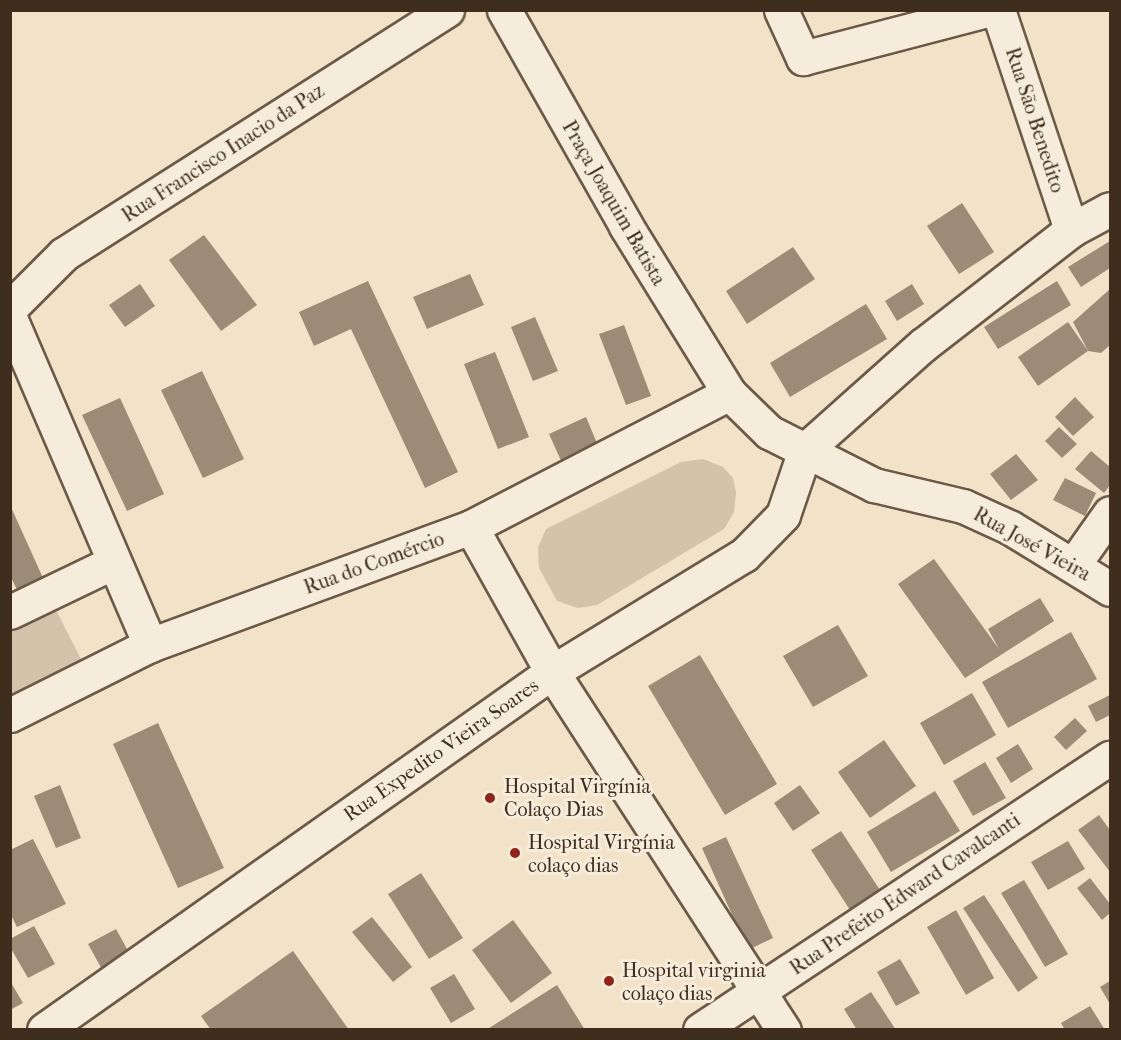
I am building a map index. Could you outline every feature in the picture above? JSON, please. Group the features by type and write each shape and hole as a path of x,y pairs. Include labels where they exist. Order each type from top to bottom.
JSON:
{"street":[{"name":"Rua Francisco Inacio da Paz","path":"10,308 64,254 447,10"},
{"name":"Praça Joaquim Batista","path":"504,10 626,226 729,393"},
{"path":"781,10 803,58 987,10"},
{"name":"Rua São Benedito","path":"998,10 1071,230"},
{"path":"805,450 923,345 1071,230 1110,209"},
{"path":"10,318 112,563 150,645"},
{"name":"Rua José Vieira","path":"729,393 769,432 874,485 963,506 1011,528 1074,564 1110,589"},
{"name":"Rua do Comércio","path":"10,715 150,645 471,527 729,393"},
{"name":"Rua Expedito Vieira Soares","path":"44,1029 552,672 744,555 783,515 805,450"},
{"path":"1074,564 1110,513"},
{"path":"471,527 552,672 784,1029"},
{"path":"10,612 112,563"},
{"name":"Rua Prefeito Edward Cavalcanti","path":"700,1029 1110,758"}],"shaded area":[{"path":"703,459 723,467 733,478 736,492 734,512 724,529 597,605 578,608 557,601 539,568 538,547 546,529 681,462"},
{"path":"55,608 82,661 11,696 11,630"}],"building":[{"path":"962,203 994,252 959,274 927,226"},
{"path":"204,235 257,305 221,331 169,260"},
{"path":"1110,241 1110,268 1081,287 1068,267"},
{"path":"793,247 815,279 747,324 726,291"},
{"path":"470,274 484,305 427,329 413,297"},
{"path":"368,281 458,472 425,488 351,329 314,346 299,312"},
{"path":"1057,281 1071,305 998,349 984,327"},
{"path":"140,284 155,306 125,327 109,305"},
{"path":"912,284 924,304 897,321 885,301"},
{"path":"1110,289 1110,345 1101,353 1088,351 1073,322"},
{"path":"866,304 887,339 790,397 770,363"},
{"path":"535,317 558,371 533,381 511,327"},
{"path":"1068,322 1088,351 1038,386 1018,357"},
{"path":"624,325 651,396 626,405 599,334"},
{"path":"495,352 529,437 498,449 464,364"},
{"path":"202,371 244,459 203,478 161,390"},
{"path":"1075,397 1094,417 1073,436 1055,417"},
{"path":"120,398 164,494 127,511 82,415"},
{"path":"586,417 599,448 563,465 549,434"},
{"path":"1059,427 1077,444 1062,458 1045,441"},
{"path":"1091,451 1110,467 1110,485 1104,493 1075,469"},
{"path":"1016,454 1038,480 1011,500 990,474"},
{"path":"1065,478 1096,493 1085,516 1053,500"},
{"path":"10,505 43,578 17,590 10,575"},
{"path":"934,559 999,649 988,629 1040,598 1054,621 965,678 898,584"},
{"path":"838,625 868,676 813,707 783,656"},
{"path":"1071,632 1097,679 1008,728 982,682"},
{"path":"700,655 777,784 725,815 648,686"},
{"path":"972,693 996,735 944,765 920,723"},
{"path":"1110,695 1110,715 1096,722 1088,706"},
{"path":"1075,718 1087,731 1066,750 1054,737"},
{"path":"158,723 224,868 178,888 113,744"},
{"path":"884,740 916,786 870,818 838,772"},
{"path":"1018,744 1033,769 1011,783 996,758"},
{"path":"985,762 1006,798 973,816 953,781"},
{"path":"60,785 81,838 56,848 34,796"},
{"path":"800,785 820,813 793,831 774,803"},
{"path":"935,791 960,831 891,872 867,832"},
{"path":"1099,815 1110,830 1110,872 1078,830"},
{"path":"841,831 880,890 850,910 811,850"},
{"path":"726,837 773,938 748,950 702,848"},
{"path":"33,839 66,904 17,927 10,913 10,850"},
{"path":"1068,841 1085,869 1048,890 1031,862"},
{"path":"421,873 463,938 429,959 388,894"},
{"path":"1090,878 1110,904 1110,913 1102,920 1077,888"},
{"path":"1024,880 1068,954 1045,967 1001,893"},
{"path":"984,895 1038,978 1018,992 963,908"},
{"path":"956,910 994,978 966,995 927,927"},
{"path":"372,917 412,967 393,982 352,932"},
{"path":"513,920 552,973 511,1003 472,950"},
{"path":"34,926 55,964 28,978 10,947 10,939"},
{"path":"116,929 132,958 104,973 88,944"},
{"path":"293,951 349,1030 211,1030 201,1016"},
{"path":"900,959 920,993 896,1006 877,972"},
{"path":"454,974 475,1009 451,1023 430,988"},
{"path":"10,981 23,1003 10,1010"},
{"path":"1110,981 1110,1004 1100,987"},
{"path":"557,985 585,1030 486,1030"},
{"path":"871,992 896,1030 857,1030 844,1009"},
{"path":"1090,1006 1105,1030 1065,1030 1061,1023"}],"place":[{"name":"Hospital Virgínia Colaço Dias","path":"490,798"},
{"name":"Hospital Virgínia colaço dias","path":"515,853"},
{"name":"Hospital virginia colaço dias","path":"609,981"}]}
